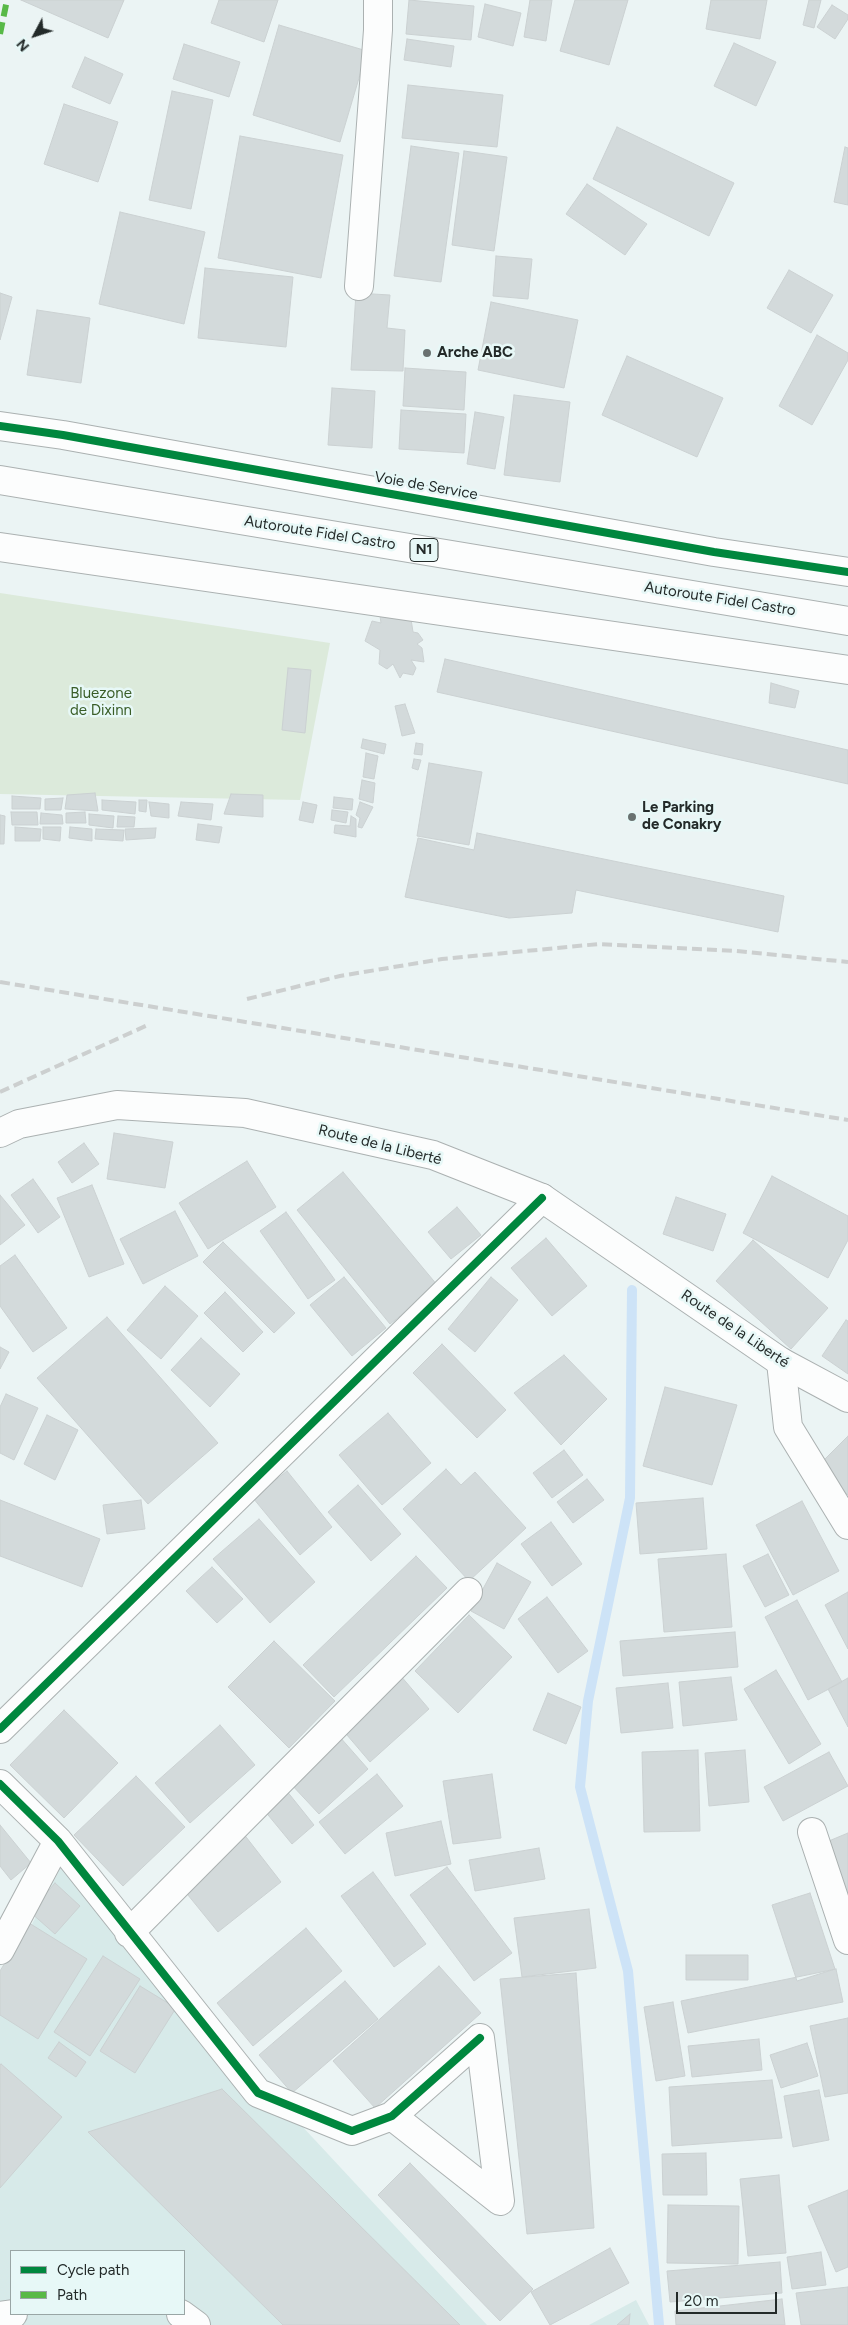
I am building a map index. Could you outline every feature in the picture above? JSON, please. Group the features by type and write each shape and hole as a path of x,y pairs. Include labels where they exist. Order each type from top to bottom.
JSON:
{"main road":[{"path":"359,286 377,40 378,0"},
{"name":"Voie de Service","path":"0,426 64,435 714,552 848,572"},
{"name":"Autoroute Fidel Castro","path":"0,480 848,621"},
{"path":"0,547 848,670"},
{"name":"Route de la Liberté","path":"0,1133 19,1124 117,1105 245,1113 433,1155 542,1198 782,1362 848,1398"},
{"path":"0,1729 542,1198"},
{"path":"782,1362 788,1427 848,1525"},
{"path":"129,1933 468,1592"},
{"path":"0,1784 58,1841 129,1933 258,2093 352,2131 392,2116 480,2038 500,2201 392,2116"},
{"path":"812,1832 848,1940"},
{"path":"0,1950 58,1841"},
{"path":"182,2315 196,2325"}],"shaded area":[{"path":"61,1867 487,2325 0,2325 0,1987"},
{"path":"636,2300 649,2325 589,2325"}],"green space":[{"name":"Bluezone de Dixinn","path":"0,593 330,643 300,800 0,794"}],"building":[{"path":"21,0 124,0 108,38"},
{"path":"219,0 278,0 264,42 211,23"},
{"path":"409,0 474,6 471,40 406,34"},
{"path":"530,0 552,0 546,41 524,37"},
{"path":"575,0 628,0 609,65 560,51"},
{"path":"711,0 767,0 760,39 706,29"},
{"path":"809,0 821,0 814,28 803,25"},
{"path":"485,4 521,13 513,46 478,37"},
{"path":"832,5 848,15 848,19 835,39 817,27"},
{"path":"279,25 367,51 340,142 253,115"},
{"path":"407,39 454,46 451,67 404,60"},
{"path":"734,43 776,62 756,106 714,86"},
{"path":"184,44 240,62 229,97 173,79"},
{"path":"85,57 123,74 110,104 72,87"},
{"path":"408,85 503,95 497,147 402,138"},
{"path":"172,91 213,100 191,209 149,200"},
{"path":"64,104 118,122 98,182 44,164"},
{"path":"617,127 734,183 709,236 593,179"},
{"path":"240,136 343,155 321,278 218,258"},
{"path":"411,146 459,153 441,282 394,276"},
{"path":"845,147 848,148 848,205 834,202"},
{"path":"464,151 507,157 494,251 452,245"},
{"path":"587,184 647,224 625,255 566,214"},
{"path":"120,212 205,232 184,324 99,304"},
{"path":"496,256 532,259 528,299 493,296"},
{"path":"205,268 293,277 286,347 198,338"},
{"path":"789,270 833,295 811,333 767,308"},
{"path":"0,293 12,297 0,340"},
{"path":"356,293 390,295 387,328 405,330 403,371 351,370"},
{"path":"491,302 578,320 564,388 478,370"},
{"path":"37,310 90,318 81,383 27,375"},
{"path":"817,335 848,353 848,360 812,425 779,406"},
{"path":"627,356 723,398 697,457 602,415"},
{"path":"405,368 466,372 464,410 403,406"},
{"path":"332,388 375,391 372,448 328,445"},
{"path":"514,395 570,402 560,482 504,475"},
{"path":"401,410 466,414 464,453 399,449"},
{"path":"475,412 504,417 495,469 467,464"},
{"path":"380,616 411,619 413,632 418,633 423,640 417,644 422,648 424,662 411,660 416,668 413,675 403,673 400,678 393,664 387,669 379,664 380,650 365,641 372,621 381,623"},
{"path":"445,659 848,750 848,784 437,692"},
{"path":"288,668 311,670 305,733 282,730"},
{"path":"771,683 799,691 795,708 769,703"},
{"path":"405,704 415,733 402,736 395,706"},
{"path":"363,739 386,744 384,754 361,748"},
{"path":"416,743 423,744 422,755 414,754"},
{"path":"366,753 378,756 374,779 363,777"},
{"path":"414,759 421,760 418,770 412,768"},
{"path":"429,763 482,772 469,845 417,836"},
{"path":"362,780 375,783 373,803 359,799"},
{"path":"95,793 98,811 65,809 67,795"},
{"path":"231,794 263,795 263,817 224,814"},
{"path":"12,796 41,798 40,809 12,809"},
{"path":"334,797 353,799 352,810 333,808"},
{"path":"63,798 61,810 45,810 45,799"},
{"path":"102,800 136,802 135,814 102,810"},
{"path":"139,800 147,800 146,812 139,811"},
{"path":"149,802 169,804 169,818 151,816"},
{"path":"181,802 213,804 211,820 178,816"},
{"path":"303,802 317,805 313,823 299,820"},
{"path":"360,802 373,807 362,828 358,827 360,818 356,815"},
{"path":"332,810 348,812 346,823 331,820"},
{"path":"11,812 37,812 38,825 12,825"},
{"path":"85,812 86,823 66,823 66,813"},
{"path":"41,813 62,815 63,824 40,824"},
{"path":"89,814 114,816 113,828 89,825"},
{"path":"0,815 5,816 4,844 0,844"},
{"path":"118,816 135,817 134,827 117,827"},
{"path":"351,816 356,819 356,837 334,833 335,825 350,826"},
{"path":"198,824 222,827 219,843 196,840"},
{"path":"15,827 41,829 40,841 15,841"},
{"path":"43,827 61,827 60,841 43,839"},
{"path":"70,827 92,829 92,841 69,838"},
{"path":"156,828 155,838 126,840 125,829"},
{"path":"96,829 124,830 123,841 95,839"},
{"path":"477,833 784,896 778,932 576,890 572,913 509,918 405,897 418,838 474,850"},
{"path":"114,1133 173,1142 165,1188 107,1179"},
{"path":"84,1143 99,1164 72,1183 58,1162"},
{"path":"247,1161 276,1207 208,1249 179,1203"},
{"path":"343,1172 438,1286 390,1324 297,1210"},
{"path":"772,1176 848,1216 848,1240 828,1278 743,1233"},
{"path":"33,1179 60,1217 38,1233 11,1195"},
{"path":"92,1185 124,1264 89,1277 57,1198"},
{"path":"0,1195 25,1225 0,1245"},
{"path":"676,1197 726,1214 713,1251 663,1234"},
{"path":"457,1207 481,1235 451,1259 428,1232"},
{"path":"175,1211 198,1256 143,1284 120,1239"},
{"path":"286,1212 335,1280 308,1299 260,1231"},
{"path":"546,1238 587,1286 552,1316 511,1268"},
{"path":"753,1240 828,1308 791,1349 716,1281"},
{"path":"223,1242 295,1313 274,1333 203,1262"},
{"path":"15,1255 67,1328 33,1352 0,1306 0,1266"},
{"path":"344,1277 386,1328 352,1356 310,1305"},
{"path":"491,1277 518,1300 475,1352 448,1329"},
{"path":"165,1286 198,1316 161,1359 127,1330"},
{"path":"225,1292 263,1332 243,1352 204,1313"},
{"path":"107,1317 218,1443 148,1504 37,1378"},
{"path":"846,1320 848,1321 848,1374 822,1356"},
{"path":"201,1338 240,1374 210,1407 171,1370"},
{"path":"442,1344 506,1410 477,1438 413,1373"},
{"path":"0,1347 9,1352 0,1369"},
{"path":"564,1355 607,1399 561,1445 514,1393"},
{"path":"665,1387 737,1405 712,1485 643,1466"},
{"path":"6,1394 38,1408 14,1460 0,1453 0,1407"},
{"path":"388,1413 431,1463 382,1505 339,1455"},
{"path":"47,1415 78,1430 55,1480 24,1464"},
{"path":"848,1436 848,1495 819,1465"},
{"path":"564,1450 583,1475 552,1498 533,1473"},
{"path":"446,1469 461,1485 475,1472 526,1528 469,1581 403,1509"},
{"path":"287,1471 332,1527 300,1555 253,1498"},
{"path":"587,1479 604,1500 573,1523 557,1502"},
{"path":"358,1485 401,1534 371,1561 328,1512"},
{"path":"703,1498 707,1549 640,1554 636,1503"},
{"path":"0,1500 100,1539 82,1587 0,1556"},
{"path":"141,1500 145,1529 107,1534 103,1505"},
{"path":"802,1501 839,1571 793,1595 756,1525"},
{"path":"259,1519 315,1582 270,1623 213,1559"},
{"path":"551,1522 582,1564 552,1586 521,1544"},
{"path":"726,1554 732,1627 664,1632 658,1559"},
{"path":"768,1554 789,1595 765,1607 743,1566"},
{"path":"416,1556 447,1588 334,1697 303,1665"},
{"path":"497,1563 531,1582 504,1629 471,1611"},
{"path":"212,1567 243,1599 217,1623 186,1591"},
{"path":"848,1592 848,1649 825,1605"},
{"path":"547,1597 588,1651 558,1673 518,1619"},
{"path":"797,1600 842,1682 808,1700 765,1617"},
{"path":"469,1615 512,1657 458,1713 415,1671"},
{"path":"735,1632 738,1667 623,1676 620,1641"},
{"path":"274,1641 335,1701 289,1748 228,1687"},
{"path":"776,1670 821,1744 789,1764 744,1689"},
{"path":"400,1675 429,1709 370,1762 341,1728"},
{"path":"731,1677 737,1720 683,1726 679,1682"},
{"path":"848,1678 848,1727 828,1689"},
{"path":"668,1683 673,1728 621,1733 616,1688"},
{"path":"548,1693 581,1707 566,1744 533,1730"},
{"path":"64,1710 118,1763 64,1818 10,1765"},
{"path":"220,1725 255,1765 190,1823 155,1783"},
{"path":"339,1736 368,1769 319,1814 290,1783"},
{"path":"698,1750 700,1831 644,1832 642,1752"},
{"path":"745,1750 749,1802 709,1806 705,1753"},
{"path":"829,1752 848,1786 783,1821 764,1787"},
{"path":"377,1774 403,1806 345,1854 319,1822"},
{"path":"492,1774 501,1838 453,1844 443,1781"},
{"path":"136,1776 185,1827 123,1886 74,1835"},
{"path":"282,1785 314,1825 292,1844 259,1804"},
{"path":"441,1821 451,1864 395,1876 386,1833"},
{"path":"0,1825 31,1863 11,1880 0,1866"},
{"path":"243,1833 281,1882 218,1932 179,1884"},
{"path":"848,1833 848,1896 824,1843"},
{"path":"539,1848 545,1879 475,1891 469,1860"},
{"path":"447,1867 512,1953 474,1981 410,1895"},
{"path":"373,1872 426,1944 394,1967 341,1896"},
{"path":"55,1883 80,1906 55,1934 30,1912"},
{"path":"810,1893 835,1969 797,1981 772,1905"},
{"path":"589,1909 596,1968 522,1977 514,1918"},
{"path":"29,1923 87,1959 38,2039 0,2015 0,1971"},
{"path":"306,1928 342,1971 253,2046 217,2003"},
{"path":"686,1955 748,1955 748,1980 686,1980"},
{"path":"103,1956 140,1979 90,2056 54,2032"},
{"path":"439,1966 481,2013 375,2108 333,2061"},
{"path":"836,1969 843,2002 688,2033 681,2001"},
{"path":"576,1973 594,2228 527,2234 500,1979"},
{"path":"345,1981 378,2019 292,2093 259,2055"},
{"path":"140,1986 176,2008 135,2073 100,2051"},
{"path":"673,2002 685,2076 656,2081 644,2007"},
{"path":"848,2018 848,2093 825,2097 810,2026"},
{"path":"759,2039 762,2070 692,2077 688,2046"},
{"path":"59,2042 86,2062 76,2077 48,2058"},
{"path":"807,2043 818,2076 781,2088 770,2055"},
{"path":"0,2065 62,2117 0,2188"},
{"path":"772,2080 782,2138 672,2146 669,2087"},
{"path":"222,2089 460,2325 283,2325 88,2132"},
{"path":"819,2090 829,2140 793,2147 784,2096"},
{"path":"706,2153 707,2195 663,2195 662,2154"},
{"path":"410,2163 533,2289 500,2321 378,2195"},
{"path":"779,2175 786,2253 748,2256 740,2179"},
{"path":"848,2190 848,2267 836,2272 808,2206"},
{"path":"668,2205 739,2206 738,2264 667,2263"},
{"path":"610,2248 629,2283 550,2325 531,2292"},
{"path":"821,2252 826,2285 792,2289 787,2257"},
{"path":"780,2262 782,2293 670,2302 667,2271"},
{"path":"848,2287 848,2325 801,2325 796,2293"},
{"path":"782,2299 785,2325 676,2325 675,2311"},
{"path":"630,2314 629,2325 617,2325"}],"waterway":[{"path":"632,1290 630,1498 588,1701 580,1787 628,1971 659,2325"}],"railway":[{"path":"247,999 340,976 442,959 599,944 736,951 848,962"},
{"path":"0,982 848,1120"},
{"path":"0,1092 150,1024"}],"marked path":[{"path":"0,34 7,0"}],"cycle path":[{"path":"0,426 63,435 714,552 848,572"},
{"path":"0,1729 542,1198"},
{"path":"0,1784 58,1841 258,2093 352,2131 392,2116 480,2038"}],"place":[{"name":"Arche ABC","path":"427,353"},
{"name":"Le Parking de Conakry","path":"632,817"}]}
